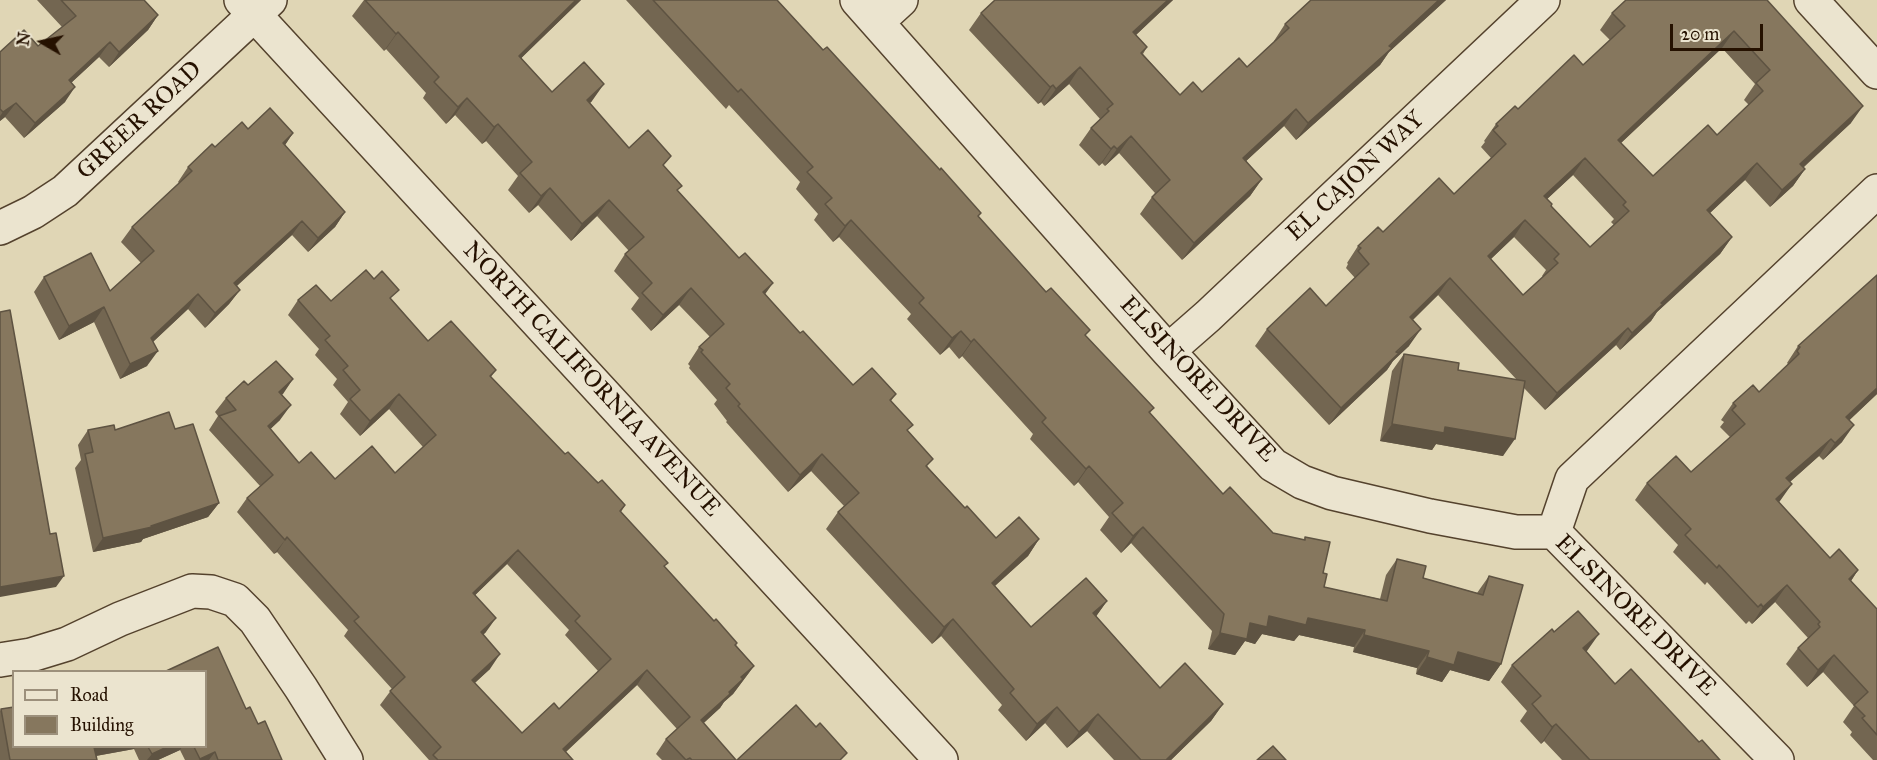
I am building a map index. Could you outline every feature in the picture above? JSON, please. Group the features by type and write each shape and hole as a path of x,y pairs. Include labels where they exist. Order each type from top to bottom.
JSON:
{"street":[{"name":"EL CAJON WAY","path":"1168,351 1544,0"},
{"path":"1811,0 1877,72"},
{"name":"GREER ROAD","path":"0,228 33,212 65,191 256,5"},
{"name":"NORTH CALIFORNIA AVENUE","path":"256,5 941,760"},
{"name":"ELSINORE DRIVE","path":"878,7 1168,351 1273,465 1302,482 1332,493 1430,516 1516,532 1554,532 1777,760"},
{"path":"1554,532 1572,479 1877,191"},
{"path":"0,660 31,655 67,644 120,619 192,591 211,592 235,600 255,620 346,760"}],"building":[{"path":"61,0 144,0 158,15 119,52 110,42 69,80 75,87 35,123 16,103 3,112 0,109 0,52 24,30 38,46 76,16"},
{"path":"365,0 576,0 519,56 552,92 584,62 604,84 587,100 629,148 648,130 671,156 663,165 682,186 677,190 739,258 745,253 773,283 763,292 800,333 803,331 853,385 872,368 896,394 890,400 913,425 907,430 933,459 926,466 965,508 967,506 996,538 1019,517 1039,539 992,583 1031,627 1086,578 1107,601 1093,613 1160,688 1185,663 1223,704 1166,760 1141,760 1098,714 1079,732 1057,707 1037,724 1010,693 1014,689 953,619 944,627 838,512 859,493 822,454 800,475 738,406 740,404 726,388 730,384 699,347 724,324 691,288 663,315 642,293 652,283 625,254 644,237 609,200 582,224 550,188 541,196 520,173 532,162 498,124 494,127 467,98 458,107 434,82 439,77"},
{"path":"653,0 777,0 823,50 827,47 940,170 941,168 981,213 978,216 1046,292 1051,288 1090,330 1085,335 1154,408 1149,412 1223,494 1230,487 1273,533 1305,540 1305,537 1330,542 1323,573 1327,574 1324,587 1387,601 1397,559 1426,566 1423,578 1483,595 1489,576 1523,585 1501,664 1458,652 1454,665 1427,657 1429,651 1364,635 1365,630 1308,618 1306,625 1269,616 1267,627 1250,623 1247,639 1220,633 1224,614 1143,527 1133,536 1112,513 1123,503 1089,466 1086,469 1042,422 1046,418 974,339 971,342 961,331 952,338 919,303 924,298 851,220 845,226 825,204 832,198 807,172 813,167 741,89 738,92"},
{"path":"995,0 1168,0 1133,32 1147,47 1141,53 1180,95 1193,82 1202,92 1239,58 1247,67 1289,28 1285,24 1311,0 1439,0 1389,46 1392,48 1308,123 1296,109 1243,158 1262,179 1194,243 1152,197 1170,180 1131,136 1117,149 1114,146 1111,149 1091,128 1113,104 1080,67 1056,89 1053,85 1050,87 981,13"},
{"path":"1626,0 1767,0 1863,106 1800,164 1805,169 1782,190 1757,163 1707,210 1732,237 1632,333 1628,328 1557,393 1450,278 1410,317 1421,329 1341,408 1267,329 1310,288 1326,306 1369,264 1358,251 1361,248 1358,246 1378,227 1383,232 1439,178 1454,194 1506,144 1493,130 1498,126 1496,124 1515,106 1518,109 1574,55 1583,65 1625,26 1612,13","holes":["1734,31 1770,70 1756,83 1763,91 1717,135 1708,125 1653,176 1618,140","1585,158 1626,202 1623,205 1629,211 1590,247 1544,196","1525,220 1559,254 1554,259 1558,263 1523,295 1488,256"]},
{"path":"270,108 293,133 283,143 345,212 318,238 302,221 234,283 240,290 215,313 198,294 151,338 158,351 130,364 104,307 69,326 44,277 91,253 110,291 154,251 132,227 192,171 188,167 212,144 215,147 242,122 248,129"},
{"path":"366,270 374,279 382,271 399,290 390,298 428,341 451,321 496,370 490,376 565,454 568,452 598,483 602,480 625,505 620,511 668,563 664,566 714,621 716,619 754,666 741,677 743,679 729,692 730,694 701,720 736,760 692,760 690,758 686,760 666,739 690,717 647,670 563,749 573,760 438,760 433,755 441,747 390,691 405,677 354,621 359,617 287,537 285,540 247,498 273,475 219,416 236,410 226,398 244,381 248,385 276,361 293,379 279,392 291,405 268,426 299,463 311,452 335,479 372,446 395,473 436,435 399,394 370,421 350,399 360,390 343,370 348,366 325,340 330,336 298,300 316,285 331,301","holes":["518,550 580,616 575,621 611,659 559,709 554,703 522,733 472,680 500,654 481,632 496,618 473,593"]},
{"path":"1877,275 1877,388 1846,417 1854,425 1835,443 1831,439 1786,478 1792,484 1776,499 1830,558 1839,549 1858,570 1849,579 1877,609 1877,735 1862,718 1865,716 1854,705 1868,692 1834,655 1818,670 1798,648 1820,627 1818,624 1820,622 1787,585 1763,607 1761,604 1758,607 1719,565 1717,568 1685,535 1691,529 1647,483 1676,456 1691,472 1745,424 1732,410 1736,406 1733,403 1753,385 1759,392 1799,354 1797,351 1800,347 1798,346"},
{"path":"10,310 50,534 56,533 64,576 0,587 0,312"},
{"path":"1404,354 1459,363 1458,370 1525,381 1515,439 1445,427 1444,433 1392,424"},
{"path":"169,412 175,429 193,424 219,503 152,527 103,538 85,454 93,452 88,430 114,425 115,430"},
{"path":"1578,611 1599,634 1583,648 1615,684 1631,669 1699,742 1702,740 1720,760 1590,760 1556,724 1552,727 1532,704 1541,696 1512,665 1552,629 1554,632"},
{"path":"218,647 246,709 250,707 258,724 265,721 282,760 218,760 215,752 200,759 194,748 207,748 207,670 168,670"},
{"path":"796,705 816,727 820,723 847,753 840,760 737,760"},
{"path":"12,707 12,748 94,748 97,760 10,760 1,709"},
{"path":"1273,746 1286,760 1257,760"},
{"path":"149,748 165,748 152,754"}]}
